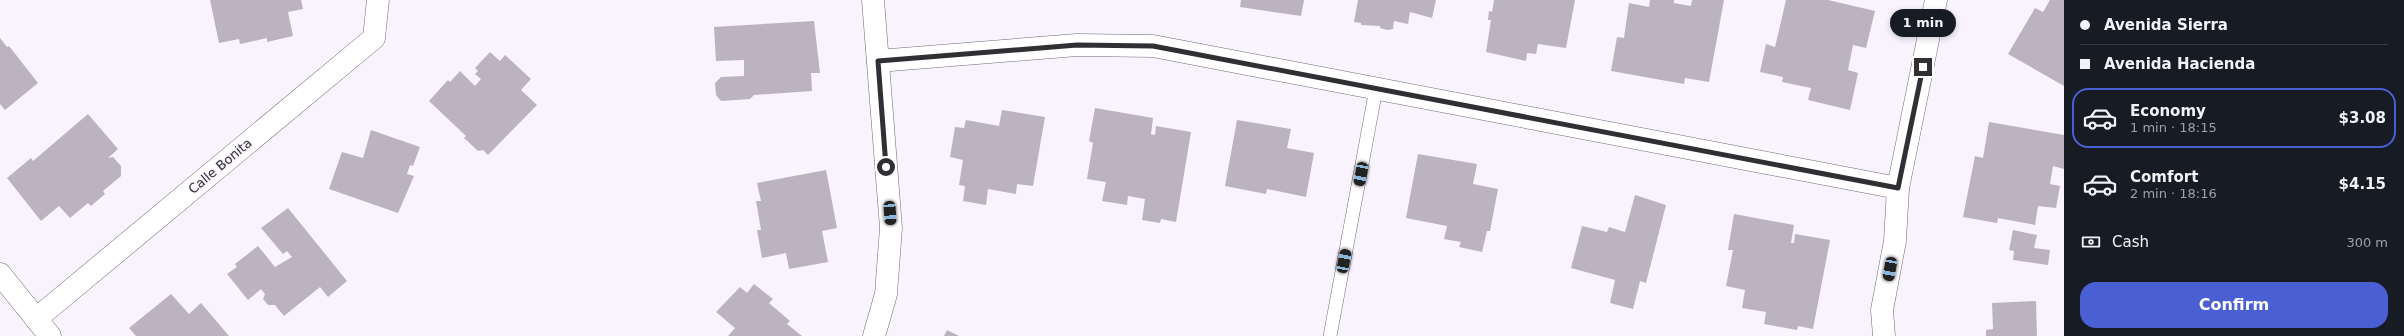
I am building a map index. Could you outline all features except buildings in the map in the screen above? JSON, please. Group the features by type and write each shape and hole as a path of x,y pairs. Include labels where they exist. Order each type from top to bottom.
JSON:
{"street":[{"name":"Calle Bonita","path":"36,318 374,38 378,0"},
{"path":"873,0 891,228 886,294 874,336"},
{"path":"1884,336 1882,310 1895,241 1898,188 1936,0"},
{"path":"878,61 1077,45 1153,46 1898,188"},
{"path":"0,274 50,336"}],"lane":[{"path":"1330,336 1376,89"}],"route":[{"path":"886,167 878,61 1077,45 1153,46 1898,188 1923,67"}]}
